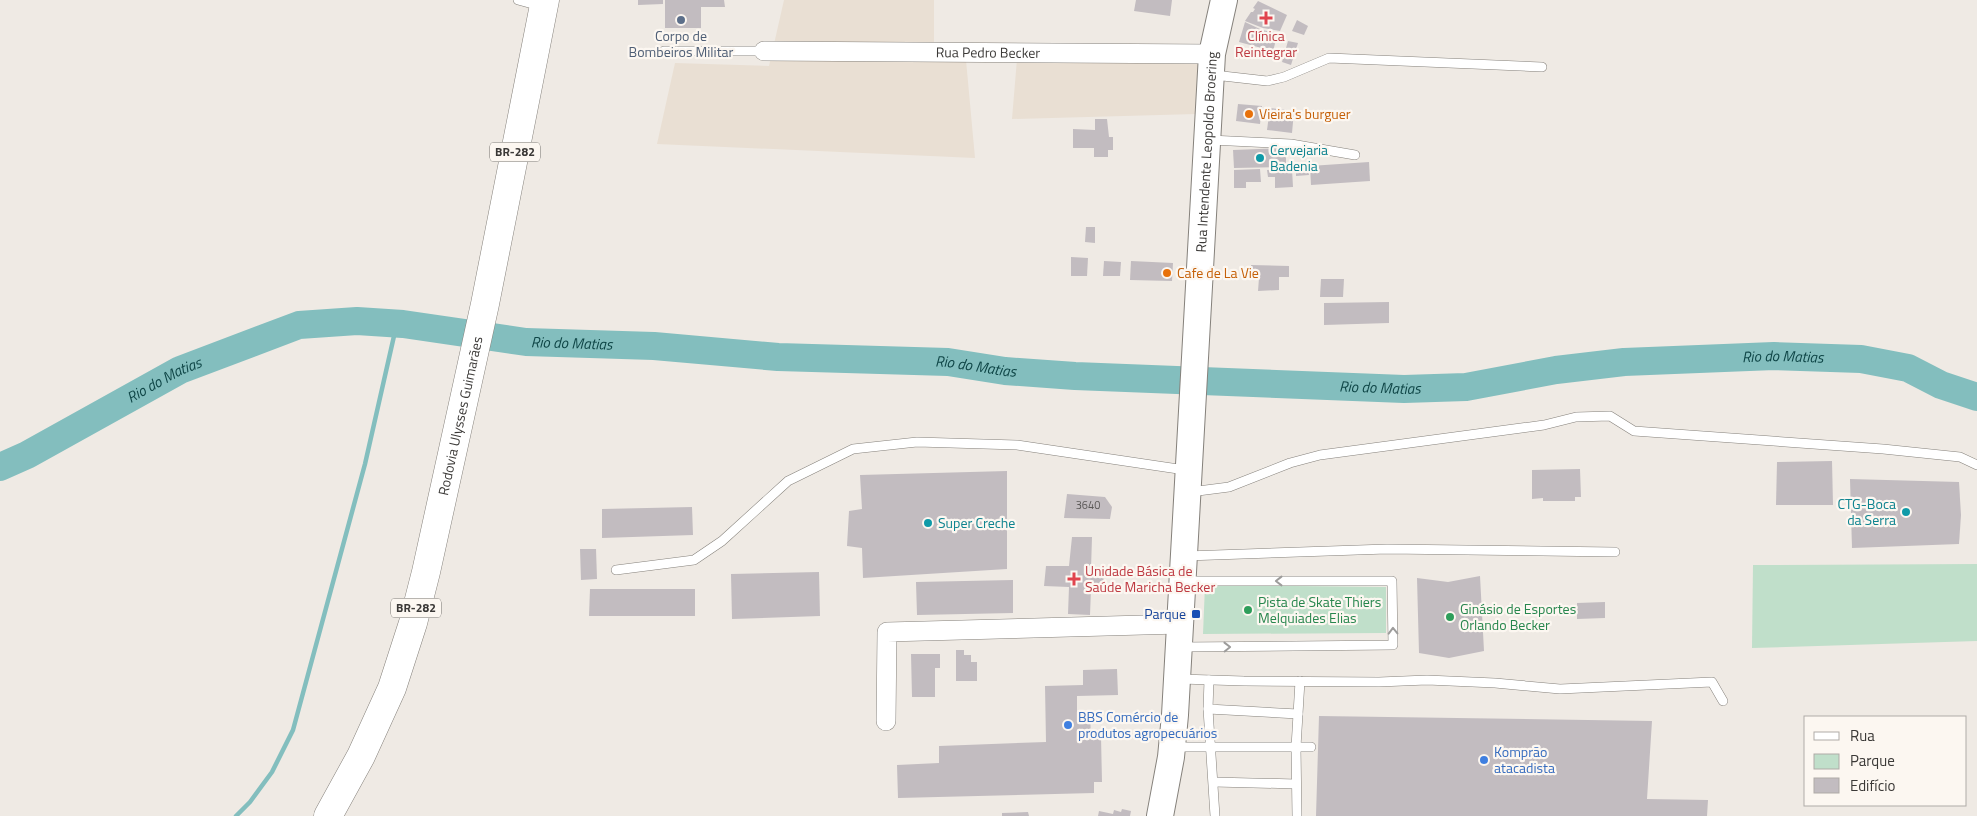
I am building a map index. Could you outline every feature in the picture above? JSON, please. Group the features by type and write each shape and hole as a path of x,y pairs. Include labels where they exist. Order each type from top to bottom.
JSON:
{"highway":[{"name":"Rodovia Ulysses Guimarães","path":"328,816 361,756 395,678 426,572 485,304 535,2"}],"main road":[{"name":"Rua Intendente Leopoldo Broering","path":"1160,816 1172,747 1177,678 1211,64 1224,0"}],"street":[{"name":"Rua Pedro Becker","path":"764,51 1211,64"},
{"path":"886,721 887,632 1179,636"}],"lane":[{"path":"664,51 764,51"},
{"path":"1211,64 1267,81 1284,77 1329,58 1542,67"},
{"path":"1207,140 1291,144 1355,155"},
{"path":"616,570 694,560 722,541 788,481 852,449 917,442 1017,445 1188,481 1229,487 1290,463 1320,455 1544,424 1576,417 1610,416 1634,431 1883,449 1960,457 1977,465"},
{"path":"1183,569 1387,549 1615,552"},
{"path":"1179,636 1393,645 1392,581 1183,569"},
{"path":"1177,678 1379,682 1427,680 1495,683 1560,689 1712,682 1723,701"},
{"path":"1209,680 1208,709 1215,816"},
{"path":"1297,816 1296,748 1300,681"},
{"path":"1208,709 1298,714"},
{"path":"1172,747 1311,747"},
{"path":"1214,782 1296,784"}],"shaded area":[{"path":"784,0 934,0 934,60 966,60 975,158 657,144 675,63 769,66"},
{"path":"1017,59 1199,59 1196,114 1012,119"}],"green space":[{"path":"1977,564 1977,641 1752,648 1753,565"},
{"path":"1205,585 1386,587 1386,633 1203,634"}],"building":[{"path":"638,0 663,0 663,4 638,5"},
{"path":"665,0 724,0 725,7 701,7 701,28 665,28"},
{"path":"1136,0 1172,0 1170,16 1134,11"},
{"name":"Clínica Reintegrar","path":"1258,1 1287,15 1280,31 1263,28 1245,21 1255,9 1253,8"},
{"path":"1297,20 1308,26 1304,35 1292,31"},
{"path":"1245,22 1262,30 1278,33 1273,51 1239,42"},
{"path":"1288,41 1298,43 1291,65 1282,62"},
{"name":"Vieira's burguer","path":"1238,104 1262,106 1260,124 1236,121"},
{"path":"1270,108 1294,111 1292,133 1267,130"},
{"path":"1095,119 1107,119 1109,137 1113,137 1113,150 1108,150 1108,157 1094,157 1094,148 1073,148 1073,129 1095,130"},
{"name":"Cervejaria Badenia","path":"1286,148 1286,167 1234,168 1233,150"},
{"path":"1369,162 1370,181 1311,185 1310,166"},
{"path":"1308,167 1309,175 1296,176 1296,168"},
{"path":"1260,169 1261,182 1246,182 1246,188 1234,188 1234,170"},
{"path":"1292,169 1293,187 1275,188 1275,177 1268,177 1267,170"},
{"path":"1086,227 1095,227 1095,243 1085,242"},
{"path":"1071,257 1088,258 1087,276 1071,276"},
{"path":"1104,261 1121,262 1120,276 1103,276"},
{"path":"1131,261 1173,263 1172,281 1130,280"},
{"path":"1251,265 1289,266 1289,277 1279,277 1279,290 1258,291 1259,278 1250,278"},
{"path":"1321,279 1344,279 1343,297 1320,297"},
{"path":"1389,302 1389,323 1324,325 1324,303"},
{"path":"1832,461 1833,505 1776,505 1777,462"},
{"path":"1580,469 1581,497 1575,497 1575,501 1543,501 1543,498 1532,499 1532,470"},
{"name":"Super Creche","path":"1007,471 1007,569 863,578 862,548 847,546 849,511 862,509 860,475"},
{"name":"CTG-Boca da Serra","path":"1850,479 1959,482 1961,515 1959,544 1852,548"},
{"path":"1067,494 1105,497 1112,507 1110,519 1064,518"},
{"path":"692,507 693,535 602,538 602,509"},
{"name":"Unidade Básica de Saúde Maricha Becker","path":"1072,537 1092,537 1091,569 1103,571 1104,587 1091,589 1090,615 1068,614 1069,587 1044,586 1046,566 1069,566"},
{"path":"580,549 596,549 597,579 581,580"},
{"path":"819,572 820,616 732,619 731,574"},
{"name":"Ginásio de Esportes Orlando Becker","path":"1480,576 1484,651 1449,658 1419,653 1417,578 1448,582"},
{"path":"1013,580 1013,613 917,615 916,582"},
{"path":"590,589 695,589 695,616 589,616"},
{"path":"1605,602 1605,618 1577,619 1577,603"},
{"path":"956,650 964,650 964,655 971,655 971,662 977,662 977,681 956,681"},
{"path":"911,654 940,654 940,668 935,668 935,697 912,697"},
{"name":"BBS Comércio de produtos agropecuários","path":"1117,669 1118,695 1077,696 1077,714 1090,713 1091,737 1101,736 1102,782 1094,782 1094,793 898,798 897,765 939,763 939,746 1046,742 1045,686 1083,685 1083,670"},
{"name":"Komprão atacadista","path":"1319,716 1652,721 1647,799 1708,800 1707,816 1316,816"},
{"path":"1122,809 1131,811 1130,816 1098,816 1099,811 1113,814 1114,810 1121,812"},
{"path":"1028,812 1029,816 1002,816 1002,813"}],"waterway":[{"name":"Rio do Matias","path":"0,467 27,455 180,370 299,325 357,321 403,324 526,342 654,346 778,357 948,362 1005,371 1075,376 1404,389 1466,387 1556,370 1624,362 1774,356 1861,359 1908,368 1941,385 1977,397"},
{"path":"236,816 250,802 272,772 293,730 365,464 394,336 403,324"}],"place":[{"name":"Clínica Reintegrar","path":"1266,18"},
{"name":"Corpo de Bombeiros Militar","path":"681,20"},
{"name":"Vieira's burguer","path":"1249,114"},
{"name":"Cervejaria Badenia","path":"1260,158"},
{"name":"Cafe de La Vie","path":"1167,273"},
{"name":"CTG-Boca da Serra","path":"1906,512"},
{"name":"Super Creche","path":"928,523"},
{"name":"Unidade Básica de Saúde Maricha Becker","path":"1074,579"},
{"name":"Pista de Skate Thiers Melquiades Elias","path":"1248,610"},
{"name":"Parque","path":"1196,614"},
{"name":"Ginásio de Esportes Orlando Becker","path":"1450,617"},
{"name":"BBS Comércio de produtos agropecuários","path":"1068,725"},
{"name":"Komprão atacadista","path":"1484,760"}]}
